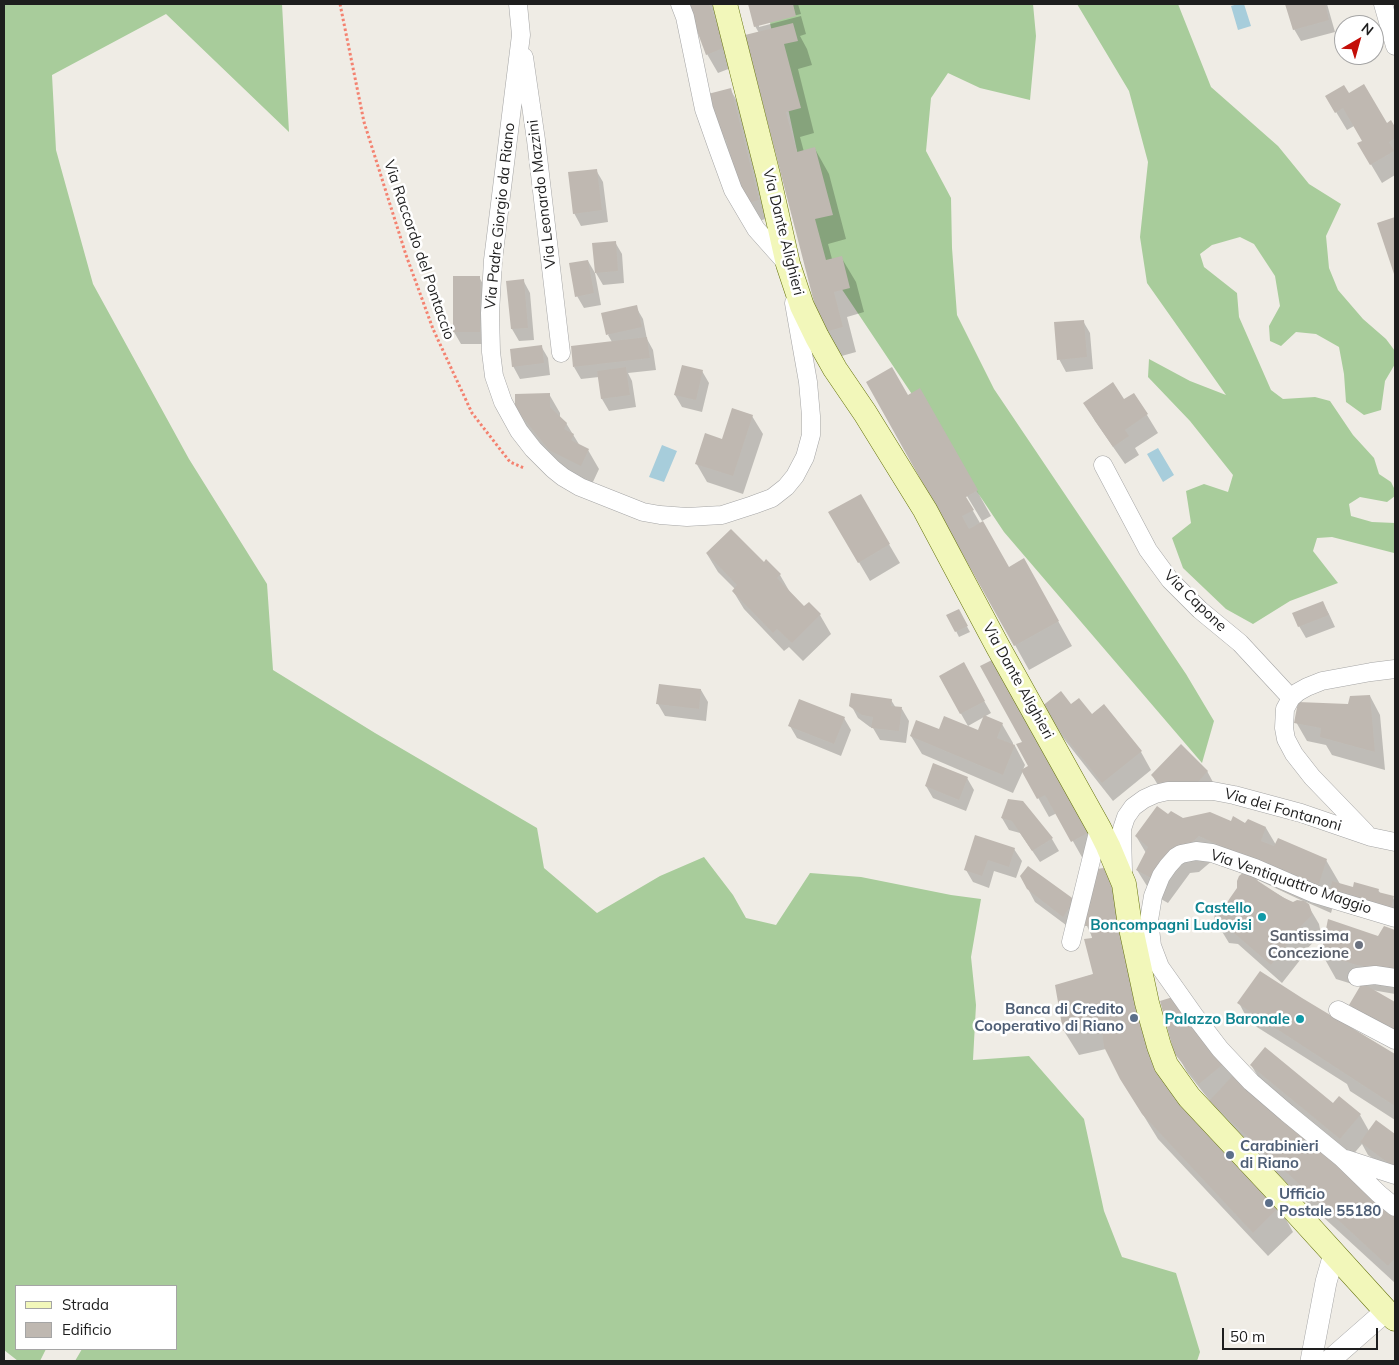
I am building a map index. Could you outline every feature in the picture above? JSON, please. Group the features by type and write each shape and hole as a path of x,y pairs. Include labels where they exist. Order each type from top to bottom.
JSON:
{"main road":[{"name":"Via Dante Alighieri","path":"725,4 768,175 788,264 802,306 835,369 870,421 925,510 998,648 1099,828 1124,884 1129,919 1148,951 1147,1003 1159,1046 1170,1072 1189,1097 1391,1315"}],"street":[{"name":"Via Padre Giorgio da Riano","path":"518,4 521,34 492,260 491,352 494,376 509,414 533,449 553,469 573,484 586,490 643,512 673,517 729,514 772,498 786,488 805,457 809,444 811,424 808,382 788,264"},
{"path":"680,4 685,17 704,108 733,190 756,229 788,264"},
{"path":"1383,4 1395,46"},
{"name":"Via Leonardo Mazzini","path":"521,34 536,140 561,353"},
{"name":"Via Capone","path":"1103,465 1148,550 1170,580 1200,610 1240,643 1291,698"},
{"path":"1370,837 1312,777 1289,746 1284,728 1284,715 1287,703 1291,698 1307,687 1322,681 1395,669"},
{"name":"Via dei Fontanoni","path":"1124,884 1122,834 1126,817 1133,807 1144,799 1168,791 1213,791 1234,795 1301,813 1370,837 1395,842"},
{"path":"1071,942 1099,828"},
{"name":"Via Ventiquattro Maggio","path":"1148,951 1149,920 1153,896 1158,882 1172,862 1182,854 1190,852 1212,853 1255,868 1315,894 1395,918"},
{"path":"1148,951 1194,1015 1230,1060 1267,1096 1342,1158 1379,1194 1395,1206"},
{"path":"1356,977 1375,975 1395,978"},
{"path":"1375,975 1395,987"},
{"path":"1338,1010 1395,1040"},
{"path":"1342,1158 1395,1175"},
{"path":"1310,1361 1326,1282 1334,1254"},
{"path":"1329,1361 1361,1332 1391,1315"}],"path":[{"name":"Via Raccordo del Pontaccio","path":"340,4 364,122 406,255 433,329 472,413 510,462 528,470"}],"green space":[{"path":"4,4 282,4 289,132 166,14 52,75 56,150 93,284 189,459 267,584 273,670 375,733 537,828 544,868 597,913 660,876 704,857 733,895 746,918 776,925 810,873 861,877 981,899 971,957 976,1005 973,1060 1029,1056 1084,1119 1104,1211 1122,1257 1176,1273 1200,1352 1197,1361 75,1361 81,1350 178,1350 178,1285 15,1285 15,1350 46,1350 40,1361 18,1361 4,1350"},
{"path":"766,4 1033,4 1036,36 1030,100 980,88 948,73 931,98 926,151 951,198 952,248 957,315 994,389 1186,674 1214,721 1202,763 1004,532 819,255"},
{"path":"1077,4 1178,4 1211,87 1278,146 1309,184 1341,204 1326,236 1329,268 1338,290 1363,319 1386,339 1395,351 1395,364 1385,381 1381,410 1364,415 1346,402 1344,374 1339,347 1316,334 1296,332 1281,346 1270,341 1269,326 1280,306 1275,276 1254,244 1240,237 1212,245 1200,254 1204,267 1237,293 1239,317 1271,390 1283,399 1315,397 1330,401 1353,435 1374,458 1379,474 1391,482 1395,490 1395,496 1387,502 1360,497 1349,504 1351,516 1372,522 1395,523 1395,553 1332,537 1317,538 1313,551 1338,583 1290,601 1253,624 1226,609 1183,568 1172,538 1191,523 1186,491 1204,484 1228,492 1233,475 1190,421 1148,377 1149,359 1190,381 1226,395 1147,283 1140,237 1148,162 1129,91"}],"water":[{"path":"1244,4 1251,26 1238,30 1231,6"},
{"path":"662,445 677,451 664,482 649,477"},
{"path":"1158,448 1174,475 1163,482 1147,454"}],"building":[{"path":"687,4 709,4 726,47 706,55"},
{"path":"748,4 793,4 796,16 754,27"},
{"path":"1285,4 1325,4 1329,20 1293,30"},
{"path":"793,23 798,41 784,44 801,108 786,112 797,152 815,147 833,215 815,219 826,260 842,256 850,288 834,292 843,327 822,333 745,35"},
{"path":"1364,84 1387,123 1391,120 1395,127 1395,138 1389,142 1394,151 1370,165 1357,143 1362,141 1343,108 1335,113 1325,96 1344,85 1349,93"},
{"path":"731,88 759,200 743,204 726,139 719,140 708,94"},
{"path":"597,169 602,210 573,214 568,172"},
{"path":"1395,217 1395,277 1377,223"},
{"path":"616,241 618,271 595,273 592,243"},
{"path":"588,260 594,293 575,297 569,263"},
{"path":"453,276 480,276 480,332 453,332"},
{"path":"524,279 528,328 511,329 506,281"},
{"path":"637,305 642,327 606,335 601,313"},
{"path":"1084,320 1087,357 1057,360 1054,322"},
{"path":"647,337 650,358 573,367 571,346"},
{"path":"542,345 544,363 512,367 510,349"},
{"path":"682,365 703,370 696,400 674,395"},
{"path":"626,367 630,395 601,399 597,371"},
{"path":"892,367 908,395 920,388 978,490 966,497 974,510 962,516 969,529 983,521 1009,567 1024,558 1059,621 1014,646 866,382"},
{"path":"1113,382 1124,399 1134,393 1148,414 1125,430 1129,436 1113,447 1083,403"},
{"path":"550,393 550,407 567,423 564,429 574,434 571,440 589,449 581,466 549,450 515,408 515,394"},
{"path":"732,408 753,415 733,476 695,464 705,433 722,439"},
{"path":"861,494 890,544 858,563 828,512"},
{"path":"731,529 764,562 766,559 781,574 777,578 804,606 809,602 821,614 792,643 777,629 773,633 732,591 737,585 706,553"},
{"path":"1323,601 1329,615 1298,627 1292,613"},
{"path":"959,609 968,626 955,632 946,615"},
{"path":"998,657 1093,830 1071,842 1045,795 1037,799 1021,770 1028,766 1016,744 1022,742 980,666"},
{"path":"964,662 985,701 960,714 939,676"},
{"path":"659,684 701,689 699,709 656,704"},
{"path":"1061,691 1071,704 1079,698 1092,714 1104,704 1142,751 1102,783 1041,707"},
{"path":"851,693 892,699 891,706 902,707 899,731 871,728 873,717 862,715 849,706"},
{"path":"1370,695 1375,752 1320,737 1321,728 1294,723 1298,702 1348,704 1350,696"},
{"path":"799,699 845,717 834,744 788,726"},
{"path":"984,715 1003,723 997,738 1015,745 1003,775 910,736 916,720 939,729 944,716 978,730"},
{"path":"1181,744 1208,771 1198,782 1161,785 1151,775"},
{"path":"933,763 968,777 959,800 925,786"},
{"path":"1008,799 1023,801 1053,838 1032,851 1012,821 1001,818"},
{"path":"1157,806 1168,814 1171,811 1183,818 1210,812 1231,821 1233,816 1245,823 1248,819 1266,827 1261,841 1274,846 1278,838 1327,859 1317,890 1199,836 1153,879 1136,870 1148,847 1135,836"},
{"path":"975,835 1015,848 1009,867 988,860 982,876 964,870"},
{"path":"1028,866 1075,900 1063,917 1027,889 1020,876"},
{"path":"1110,867 1146,1040 1280,1206 1253,1233 1142,1114 1120,1079 1104,1047 1101,1022 1063,1031 1055,985 1093,974 1084,939 1092,938 1090,926 1085,926 1086,906 1097,869"},
{"name":"Castello Boncompagni Ludovisi","path":"1244,872 1255,877 1284,898 1293,902 1297,900 1304,901 1309,904 1311,910 1312,915 1294,933 1294,936 1271,965 1226,926 1218,925 1214,920 1218,908 1225,906 1237,888 1239,876"},
{"path":"1332,881 1353,887 1354,882 1379,889 1378,892 1394,896 1390,912 1329,896"},
{"name":"Santissima Concezione","path":"1328,919 1378,936 1384,926 1395,930 1395,972 1357,965 1321,954"},
{"path":"1260,971 1395,1054 1395,1106 1237,1003"},
{"path":"1362,983 1395,1002 1395,1033 1349,1005"},
{"path":"1176,996 1227,1061 1199,1084 1174,1053 1160,1001"},
{"path":"1265,1047 1333,1103 1339,1096 1361,1114 1340,1139 1250,1065"},
{"path":"1237,1071 1395,1217 1395,1258 1388,1266 1209,1101"},
{"path":"1376,1120 1395,1134 1395,1168 1360,1142"}],"place":[{"name":"Castello Boncompagni Ludovisi","path":"1262,917"},
{"name":"Santissima Concezione","path":"1359,945"},
{"name":"Banca di Credito Cooperativo di Riano","path":"1134,1018"},
{"name":"Palazzo Baronale","path":"1300,1019"},
{"name":"Carabinieri di Riano","path":"1230,1155"},
{"name":"Ufficio Postale 55180","path":"1269,1203"}]}
